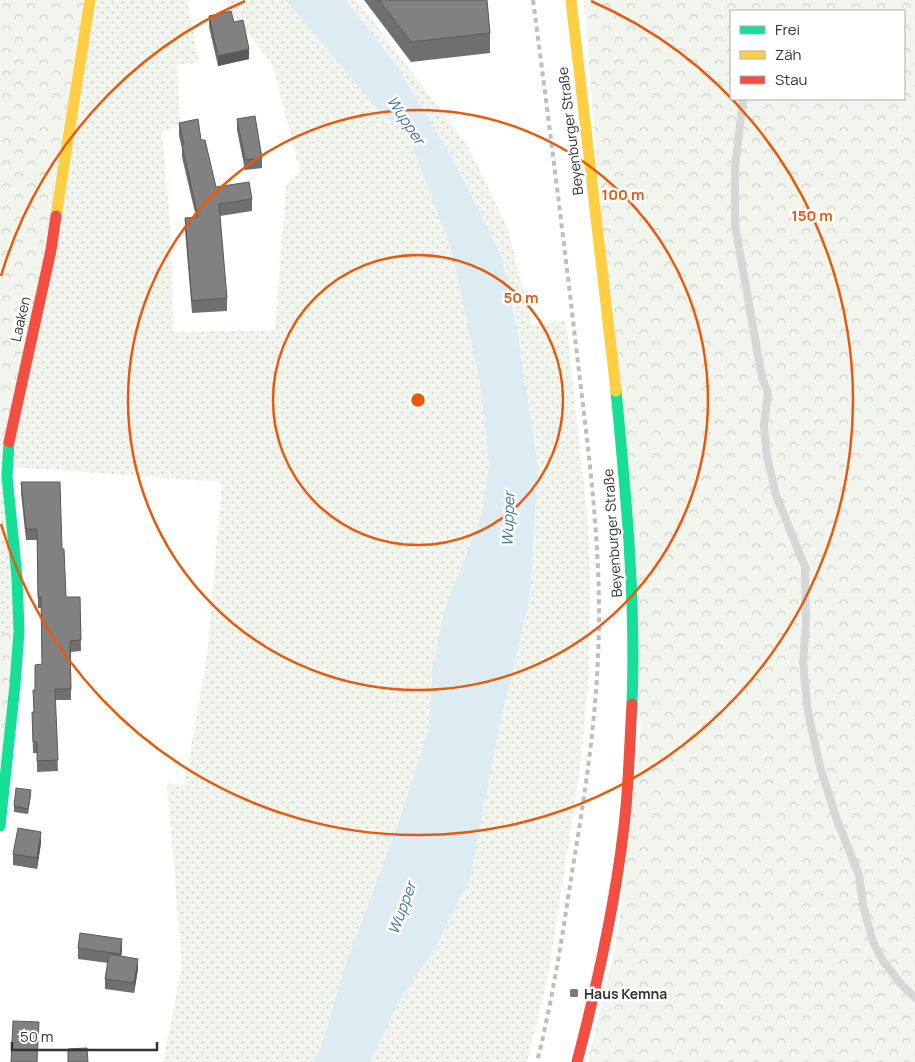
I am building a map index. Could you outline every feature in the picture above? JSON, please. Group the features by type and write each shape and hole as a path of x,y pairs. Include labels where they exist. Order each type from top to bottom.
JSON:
{"main road":[{"name":"Laaken","path":"0,826 19,631 17,577 6,476 9,436 51,250 90,0"},
{"name":"Beyenburger Straße","path":"571,0 622,456 632,627 631,723 623,832 606,950 577,1062"}],"lane":[{"path":"743,100 735,168 735,225 762,378 768,392 764,426 767,457 776,495 805,567 806,624 803,662 808,712 820,767 837,820 859,875 863,905 873,942 883,961 900,983 915,998"}],"green space":[{"path":"0,0 88,0 0,470"},
{"path":"88,0 187,0 199,62 177,65 180,125 162,132 171,233 173,332 275,330 286,185 300,171 273,66 230,10 225,0 285,0 375,106 409,137 452,252 480,384 489,466 481,517 445,608 432,669 429,727 398,824 343,972 322,1045 313,1062 163,1062 182,966 167,783 184,786 207,657 222,482 13,467 19,630 0,634 0,470"},
{"path":"346,0 357,0 467,145 507,226 532,325 566,321 587,515 590,564 589,674 580,769 548,976 527,1062 370,1062 401,998 433,952 470,879 499,729 530,597 538,467 519,341 502,257 456,165 395,63"},
{"path":"584,0 915,0 915,1062 588,1062 615,950 641,725"},
{"path":"19,630 0,814 0,634"}],"water":[{"name":"Wupper","path":"285,0 346,0 395,63 456,165 502,257 519,341 538,467 530,597 499,729 470,879 433,952 401,998 370,1062 313,1062 322,1045 343,972 398,824 429,727 432,669 445,608 481,517 489,466 480,384 452,252 409,137 375,106"}],"building":[{"path":"379,0 487,0 490,33 411,42"},
{"path":"231,11 234,22 243,20 249,49 218,56 209,16"},
{"path":"255,116 262,158 245,160 237,119"},
{"path":"198,119 201,140 205,140 216,187 249,182 252,199 219,204 227,298 192,301 185,218 198,217 179,123"},
{"path":"21,482 60,482 66,597 80,597 81,640 70,641 71,689 55,689 58,760 37,761 37,742 33,742 32,712 34,712 35,665 42,664 41,597 38,597 37,529 26,529"},
{"path":"16,788 31,790 28,809 14,806"},
{"path":"18,828 41,832 37,858 13,854"},
{"path":"80,933 122,939 120,954 78,948"},
{"path":"109,954 138,959 134,983 105,979"},
{"path":"13,1021 39,1022 37,1062 11,1062"},
{"path":"87,1048 88,1062 68,1062 68,1049"}],"railway":[{"path":"533,0 589,458 599,584 597,678 587,772 557,965 537,1062"}],"traffic: fast":[{"path":"616,391 627,508 633,625 632,704"},
{"path":"0,826 19,631 17,577 7,476 9,442"}],"traffic: slow":[{"path":"56,216 90,0"},
{"path":"571,0 616,391"}],"traffic: jam":[{"path":"9,442 51,250 56,216"},
{"path":"577,1062 600,967 618,871 626,807 632,704"}],"place":[{"name":"Haus Kemna","path":"574,993"}]}
